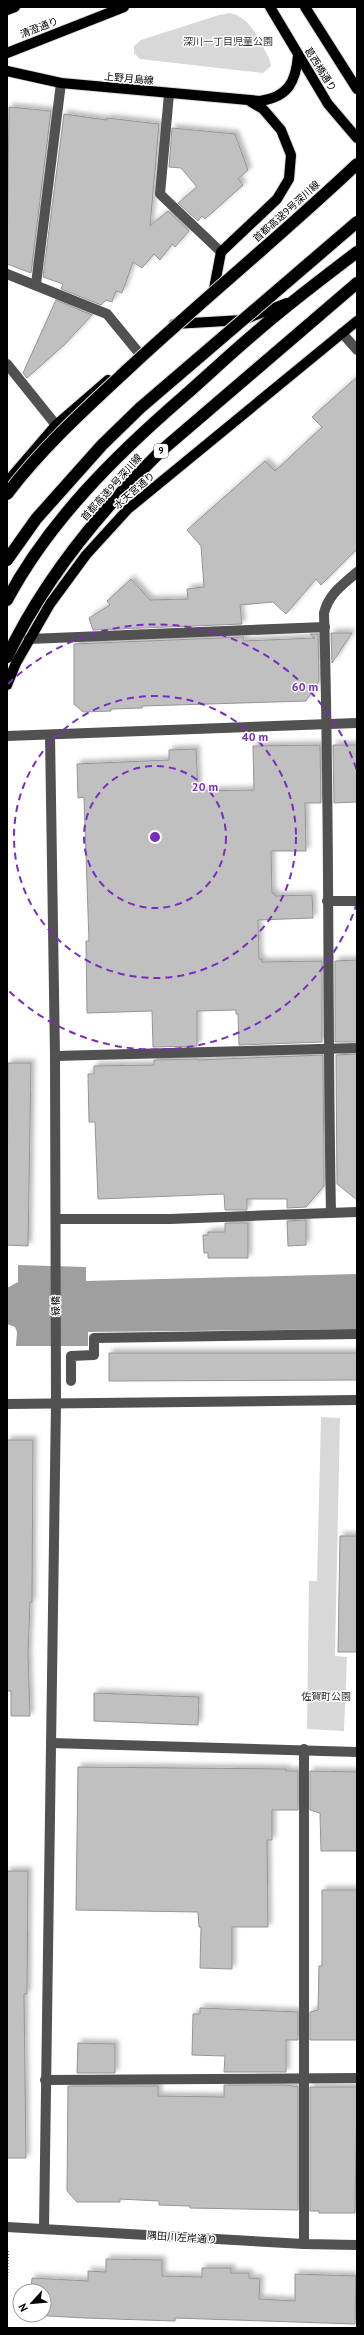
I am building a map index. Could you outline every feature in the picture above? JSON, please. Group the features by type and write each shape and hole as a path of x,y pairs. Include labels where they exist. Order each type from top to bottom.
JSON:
{"highway":[{"name":"首都高速9号深川線","path":"7,494 35,460 73,420 190,311 357,164"},
{"path":"7,560 36,519 118,429 357,222"},
{"path":"7,600 35,553 56,524 157,418 256,332 357,252"},
{"name":"首都高速9号深川線","path":"7,657 20,631 63,564 91,526 132,479 161,451 357,283"}],"main road":[{"path":"7,10 15,7"},
{"name":"清澄通り","path":"7,52 124,7"},
{"name":"葛西橋通り","path":"270,7 328,104 357,138"},
{"name":"葛西橋通り","path":"305,7 357,89"},
{"name":"上野月島線","path":"7,71 61,83 249,101 268,100 286,91 294,81 298,55"},
{"path":"212,294 221,252 277,199 289,179 291,155 281,130 263,109 249,101"},
{"path":"7,482 56,426 139,353 212,294 357,164"},
{"path":"174,324 243,320 286,304 307,290 357,249"},
{"name":"水天宮通り","path":"7,685 29,639 50,604 86,555 128,509 357,321"}],"street":[{"path":"36,284 61,83"},
{"path":"169,94 160,194 221,252"},
{"path":"7,274 36,284 107,314 139,353"},
{"path":"342,333 357,350"},
{"path":"7,364 56,426"},
{"path":"331,1213 328,1049 327,724 324,613 327,601 334,591 357,572"},
{"path":"29,639 324,626"},
{"path":"7,736 357,723"},
{"name":"緑橋","path":"44,2228 56,1402 55,1056 50,735"},
{"path":"327,901 357,901"},
{"path":"55,1056 357,1048"},
{"path":"56,1219 170,1219 357,1212"},
{"path":"71,1381 71,1356 94,1355 94,1338 357,1334"},
{"path":"7,1404 56,1402 357,1400"},
{"path":"51,1743 304,1749 357,1752"},
{"path":"304,1749 304,2244"},
{"path":"45,2080 357,2078"},
{"name":"隅田川左岸通り","path":"7,2227 304,2244 357,2245"}],"path":[{"path":"7,2279 8,2251"}],"green space":[{"name":"深川一丁目児童公園","path":"230,13 238,16 249,25 269,58 271,66 263,73 140,59 134,53 134,46 141,40 219,15"},
{"name":"佐賀町公園","path":"321,1417 340,1418 335,1656 347,1657 344,1731 307,1729 309,1581 317,1581"}],"shaded area":[{"path":"18,1265 86,1267 86,1281 357,1274 357,1329 88,1332 88,1346 16,1346 17,1332 15,1327 7,1324 7,1288 18,1282"}],"building":[{"path":"9,107 51,111 31,273 7,264"},
{"path":"64,114 107,120 107,118 159,124 150,226 168,211 189,231 175,247 172,244 160,260 154,254 142,268 133,262 122,293 116,291 112,302 106,300 101,305 61,289 63,284 43,277"},
{"path":"172,128 235,134 248,170 238,179 243,185 205,219 202,216 198,221 178,203 197,187 181,168 169,167"},
{"path":"56,300 92,315 64,345 27,378 23,373"},
{"path":"357,377 357,549 321,585 316,579 286,614 273,602 240,605 242,624 93,630 89,618 110,605 107,601 131,579 150,600 188,599 187,589 204,587 201,546 187,530 265,461 275,471 322,427 312,417"},
{"path":"331,633 352,633 332,663"},
{"path":"310,634 318,634 319,681 306,701 142,706 142,708 83,712 74,704 74,644 243,637 244,641 315,638"},
{"path":"320,745 321,803 305,803 306,851 271,851 272,893 275,893 275,896 312,895 313,918 258,920 259,959 262,959 262,962 322,961 322,1042 239,1045 238,1014 236,1014 236,1010 197,1011 197,1046 153,1047 152,1011 87,1013 86,941 89,941 84,797 78,798 77,764 169,760 169,750 196,749 198,791 254,790 253,746"},
{"path":"333,745 357,745 357,802 334,803"},
{"path":"357,960 357,1042 335,1042 335,961"},
{"path":"357,1054 357,1200 337,1184 336,1055"},
{"path":"323,1055 324,1186 306,1207 287,1208 287,1199 247,1199 247,1210 225,1210 224,1194 98,1199 95,1122 89,1122 88,1074 94,1074 94,1066 154,1065 154,1060 198,1060"},
{"path":"8,1063 31,1063 28,1246 7,1245"},
{"path":"306,1220 306,1245 288,1246 287,1221"},
{"path":"225,1223 248,1223 248,1258 208,1258 208,1253 204,1253 203,1235 208,1235 208,1232 225,1232"},
{"path":"109,1353 357,1353 357,1380 109,1381"},
{"path":"7,1440 33,1440 32,1602 30,1602 28,1654 30,1716 11,1716 11,1691 7,1691"},
{"path":"340,1536 357,1536 357,1652 338,1652"},
{"path":"94,1693 199,1697 198,1725 94,1721"},
{"path":"78,1767 286,1769 286,1771 298,1771 298,1810 272,1810 272,1840 267,1840 268,1927 232,1927 232,1969 200,1968 201,1927 199,1927 198,1912 76,1910"},
{"path":"310,1771 357,1772 357,1851 321,1851 320,1813 310,1810"},
{"path":"7,1871 28,1871 27,1994 24,1994 26,2158 7,2158"},
{"path":"322,1890 357,1890 357,2040 310,2040 310,2012 318,2010 319,1966 322,1966"},
{"path":"200,2008 298,2012 298,2040 286,2040 286,2072 224,2072 225,2056 192,2055 193,2014 200,2014"},
{"path":"78,2043 115,2044 115,2073 77,2073"},
{"path":"224,2085 286,2085 298,2087 298,2210 190,2208 190,2206 159,2205 159,2201 120,2199 120,2202 77,2202 67,2191 68,2086 158,2086 158,2096 224,2097"},
{"path":"310,2087 357,2087 355,2213 319,2213 319,2211 310,2211"},
{"path":"106,2259 162,2260 162,2276 202,2277 202,2268 231,2268 231,2273 249,2273 249,2278 260,2279 259,2299 295,2301 295,2274 356,2276 355,2324 175,2318 175,2321 52,2316 52,2283 32,2283 32,2278 88,2281 88,2271 106,2272"}]}
